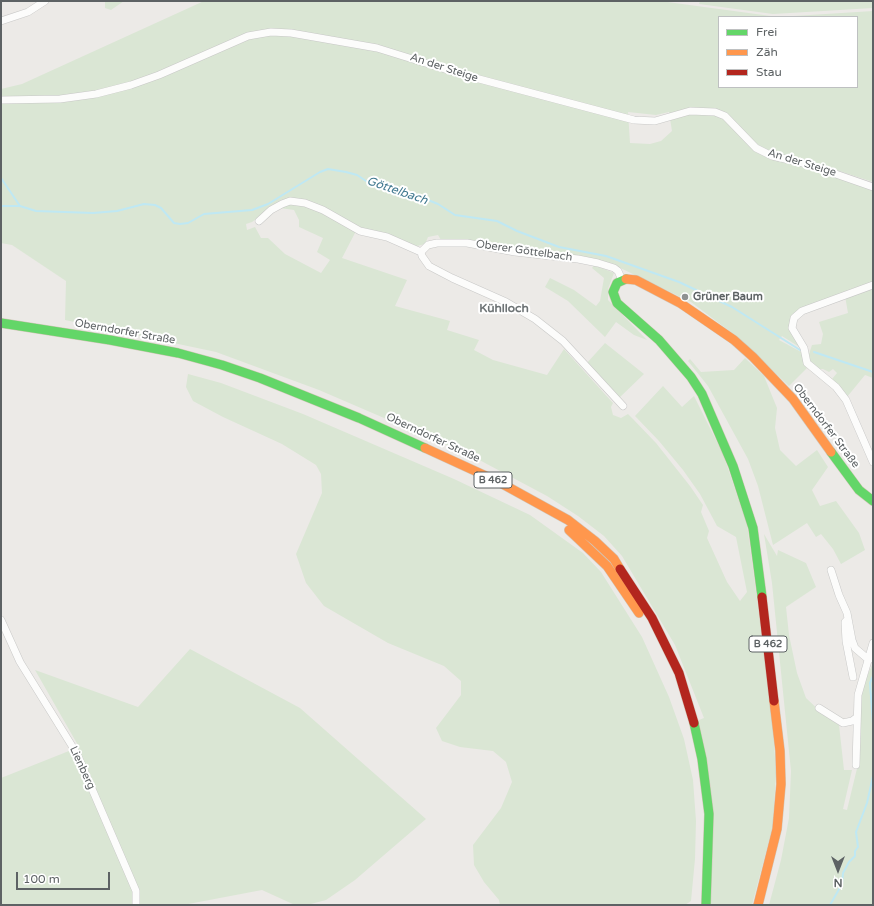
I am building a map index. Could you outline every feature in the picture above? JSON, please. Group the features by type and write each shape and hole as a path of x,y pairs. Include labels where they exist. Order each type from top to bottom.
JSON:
{"main road":[{"name":"Oberndorfer Straße","path":"622,280 627,278 636,280 680,303 714,325 753,357 793,400 859,490 873,501"},
{"name":"B 462","path":"622,280 614,288 614,296 617,304 660,340 691,376 710,409 721,424 730,441 754,506 760,531 773,631 787,766 788,802 784,829 765,905"},
{"name":"Oberndorfer Straße","path":"3,326 173,359 257,384 358,425 496,488 560,524 588,546 607,566 645,622 674,679 684,709 691,734 700,790 703,836 700,905"},
{"name":"Oberndorfer Straße","path":"3,326 117,342 178,353 222,365 260,378 359,418 499,482 568,520 595,541 614,559 652,618 680,673 690,705 702,759 709,814 706,905"},
{"name":"B 462","path":"710,409 739,482 753,528 760,576 780,752 781,784 777,829 758,905"}],"street":[{"path":"1,21 28,12 45,1"},
{"name":"An der Steige","path":"1,100 60,99 96,94 124,87 159,75 248,36 271,32 291,33 377,48 464,75 610,114 642,121 662,119 690,111 715,112 725,116 756,148 772,156 807,164 873,187"},
{"path":"259,221 271,210 282,204 290,201 305,203 323,210 360,232 387,237 422,252 422,256 429,266 506,302 535,319 563,341 623,406"},
{"name":"Oberer Göttelbach","path":"422,252 428,245 437,243 467,243 515,252 593,262 614,268 618,271 622,280"},
{"path":"873,285 802,311 794,318 792,328 804,348 807,363 833,384 846,400 873,462"},
{"path":"831,570 849,620 852,640 855,648 869,660"},
{"name":"Lienberg","path":"1,620 20,662 77,754 136,891 136,905"},
{"path":"849,620 845,622 846,641 853,677"},
{"path":"856,765 858,741 856,718 858,695 873,643"},
{"path":"819,708 842,723 852,721 856,718"}],"green space":[{"path":"105,1 124,1 111,10 105,8"},
{"path":"204,1 660,1 771,16 718,16 718,88 858,88 858,16 794,16 873,11 873,182 830,168 826,173 873,190 873,282 793,317 801,348 782,336 779,340 803,353 807,368 789,386 740,339 691,302 610,263 550,251 526,250 441,240 438,235 428,237 425,244 417,246 406,245 357,228 300,200 273,207 252,222 246,224 247,230 255,227 261,238 268,238 285,254 321,273 330,260 317,252 323,238 299,227 299,220 294,210 280,208 290,203 306,204 356,231 342,258 407,280 395,306 450,321 447,330 479,340 474,350 493,360 547,375 564,349 613,403 611,407 613,415 621,418 628,414 656,443 690,486 703,505 701,512 709,531 707,538 727,582 740,601 747,592 736,537 717,526 700,494 683,470 659,441 635,416 663,386 682,407 694,396 723,454 747,524 772,713 776,773 773,825 752,905 711,905 699,720 704,718 675,645 622,556 604,536 578,516 547,496 470,455 319,390 216,352 65,320 66,281 12,245 1,243 1,89 22,84","holes":["628,112 656,115 669,112 672,131 661,141 650,144 630,143"]},
{"path":"700,1 873,1 873,8 773,14 699,4"},
{"path":"594,265 614,273 608,289 608,300 647,340 634,335 616,322 605,337 568,301 545,287 550,278 574,290 596,306 600,301 604,278 592,268"},
{"path":"873,287 873,378 865,375 847,397 832,379 837,373 833,369 829,372 823,369 817,369 811,364 809,354 812,345 821,344 823,334 819,322 848,313 845,296"},
{"path":"605,343 644,374 618,399 586,364"},
{"path":"745,358 764,376 777,408 775,428 780,450 796,466 817,450 828,467 812,490 820,506 836,501 859,533 865,550 841,564 833,549 821,534 816,537 807,523 773,545 758,486 748,459 708,386 688,361 690,359 701,372 734,370"},
{"path":"188,374 221,383 303,414 454,479 530,515 583,553 601,572 642,637 669,697 684,739 693,780 696,821 695,859 691,901 685,905 500,905 499,900 484,882 474,865 473,845 501,808 512,782 506,762 493,751 460,747 442,741 436,728 461,695 461,681 444,666 388,643 324,606 306,583 296,554 322,493 321,474 316,465 282,444 223,417 193,401 186,387"},
{"path":"764,534 777,556 778,550 806,563 816,587 786,607 789,635 797,673 806,698 824,715 839,725 844,770 852,770 843,809 847,810 860,756 861,699 863,685 873,663 873,905 769,905 781,860 789,818 791,771 772,583"},
{"path":"190,649 300,708 426,819 355,880 326,900 307,905 295,905 262,890 183,905 1,905 1,778 79,747 35,670 138,707"}],"waterway":[{"name":"Göttelbach","path":"1,178 20,206 36,211 93,213 117,211 144,204 155,205 161,208 174,223 180,224 188,223 204,214 252,210 268,204 320,172 328,169 346,172 357,175 369,183 418,196 438,204 455,215 497,221 517,231 559,247 606,256 679,282 732,307 800,350"},
{"path":"1,206 20,206"},
{"name":"Göttelbach","path":"814,352 873,372"},
{"path":"873,676 870,683 873,724"},
{"path":"830,905 842,884 843,873 849,862 855,856 855,851 858,847 856,832 867,803 873,776"}],"traffic: fast":[{"path":"626,279 617,283 613,292 617,303 659,340 691,377 702,394 733,466 753,528 762,597"},
{"path":"1,323 110,340 178,353 222,365 260,378 359,418 425,448"},
{"path":"831,452 859,490 873,501"},
{"path":"694,723 702,759 709,814 706,905"}],"traffic: slow":[{"path":"626,279 636,280 680,303 734,340 753,357 793,399 831,452"},
{"path":"425,448 499,482 568,520 595,541 614,559 620,569"},
{"path":"569,530 607,566 639,613"},
{"path":"758,905 777,829 781,784 780,751 774,701"}],"traffic: jam":[{"path":"620,569 652,618 679,673 694,723"},
{"path":"762,597 774,701"}],"place":[{"name":"Grüner Baum","path":"685,297"}],"district":[{"name":"Kühlloch","path":"504,309"}]}
